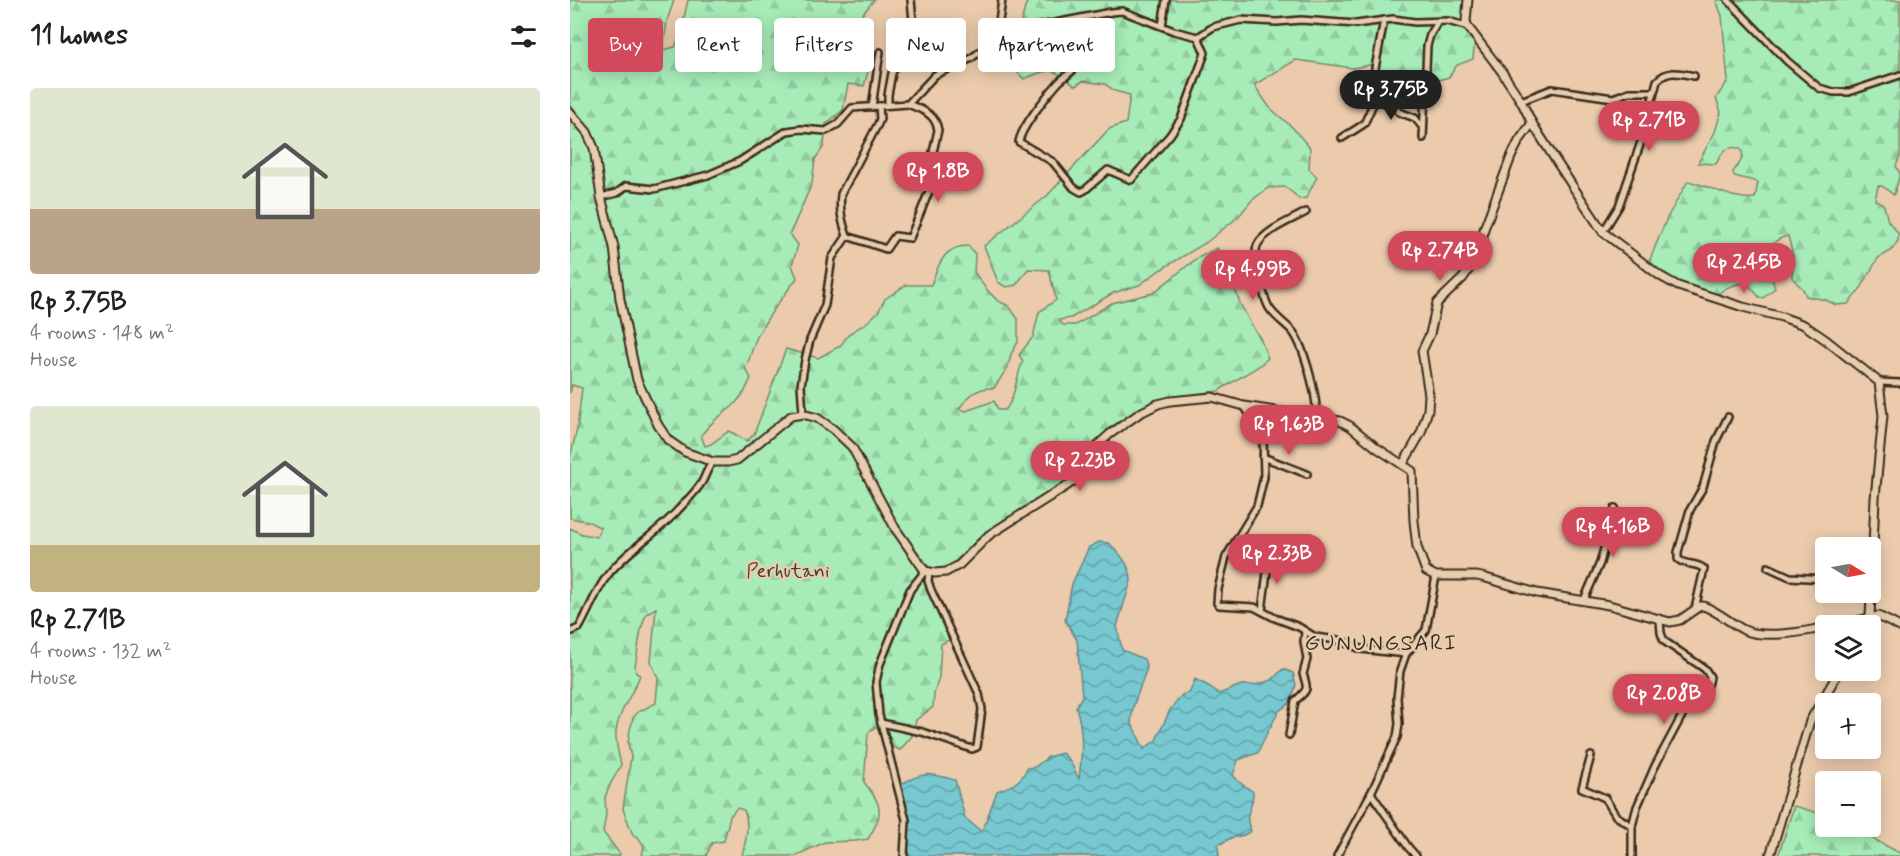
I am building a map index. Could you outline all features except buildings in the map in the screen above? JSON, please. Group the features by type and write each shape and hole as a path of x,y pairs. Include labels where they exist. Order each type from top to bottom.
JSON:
{"street":[{"path":"888,105 892,74 914,32 911,0"},
{"path":"999,18 1002,0"},
{"path":"1162,26 1166,0"},
{"path":"1465,24 1468,0"},
{"path":"1728,0 1793,66 1819,88 1834,92 1848,92 1900,75"},
{"path":"1080,18 1122,12 1174,32 1198,37 1213,27 1241,20 1276,22 1301,20 1356,24 1384,20 1448,21 1465,24 1489,53 1521,101 1532,123 1603,232 1660,276 1678,286 1743,307 1782,316 1804,325 1880,382 1900,382"},
{"path":"1342,138 1364,124 1376,98 1373,79 1384,20"},
{"path":"1423,138 1427,46 1430,35 1438,22"},
{"path":"1070,72 1045,99 1019,140 1021,144 1053,162 1074,188 1081,192 1108,170 1131,180 1176,127 1205,53 1198,37"},
{"path":"872,107 880,52"},
{"path":"908,104 935,75 978,53"},
{"path":"1603,232 1619,206 1642,139 1658,79 1668,73 1676,72 1694,76"},
{"path":"1521,101 1552,89 1612,98 1629,92 1653,92"},
{"path":"1376,98 1394,105 1399,112 1414,118 1423,129"},
{"path":"601,197 616,193 626,186 654,189 708,175 740,160 783,133 801,129 825,131 838,124 852,108 908,104 931,114 938,125 938,130 929,170 930,189 910,238 895,236 885,249 847,236"},
{"path":"847,236 841,216 842,194 878,124 879,106"},
{"path":"570,112 591,139 597,161 601,197 614,247 620,299 640,389 668,440 685,452 713,462 728,462 736,460 791,416 803,414 817,418 852,447 895,528 927,572 931,590 979,694 982,709 977,747 972,749 922,732 881,723"},
{"path":"1403,464 1421,433 1428,410 1429,395 1422,351 1430,334 1437,303 1459,283 1480,253 1484,229 1511,158 1519,141 1532,123"},
{"path":"1306,212 1269,233 1258,243 1256,253 1268,307 1293,333 1303,352 1317,404 1316,416"},
{"path":"803,414 801,385 805,360 825,305 832,258 847,236"},
{"path":"1873,537 1883,416 1880,382"},
{"path":"904,856 906,820 881,723 877,675 910,590 927,572 952,570 989,534 1068,486 1079,477 1097,448 1107,437 1150,408 1170,401 1212,397 1244,406 1316,416 1345,423 1377,448 1410,468 1413,475 1417,547 1423,567 1436,576 1477,576 1537,593 1584,600 1660,620 1677,622 1700,606 1706,607 1744,630 1753,632 1792,633 1815,629"},
{"path":"1244,406 1263,438 1264,477 1259,499 1251,516 1226,557 1216,601 1219,605 1254,607 1299,627 1315,637 1338,640 1361,649 1406,654"},
{"path":"1695,609 1704,569 1700,565 1680,561 1678,552 1690,510 1703,487 1716,441 1728,417"},
{"path":"1263,457 1307,474"},
{"path":"570,632 579,628 608,575 675,513 701,483 708,467 713,462"},
{"path":"1584,600 1599,563 1615,508"},
{"path":"1262,611 1269,557"},
{"path":"1768,567 1790,577 1815,578"},
{"path":"1337,856 1397,738 1398,683 1406,654 1426,630 1436,576"},
{"path":"1881,617 1900,627"},
{"path":"1632,856 1632,826 1637,807 1685,710 1701,699 1710,677 1705,669 1664,641 1660,620"},
{"path":"1289,735 1295,701 1302,697 1307,689 1303,675 1307,660 1305,631"},
{"path":"1770,856 1807,730 1815,712"},
{"path":"1591,756 1582,788 1605,798 1616,816 1632,826"},
{"path":"1371,793 1416,856"}],"green space":[{"name":"Perhutani","path":"570,0 674,0 667,21 663,50 675,47 675,72 762,72 762,18 684,18 688,0 874,0 860,18 774,18 774,72 868,72 864,86 848,84 843,110 826,124 824,146 815,159 812,183 790,234 798,245 792,265 797,278 770,314 757,337 745,368 751,378 744,393 701,435 705,446 729,431 747,441 754,434 786,349 818,358 840,346 850,333 865,324 878,312 885,299 906,285 931,285 943,258 953,249 960,247 969,246 975,254 974,272 987,290 998,301 1009,306 1018,319 1018,342 1011,354 1008,367 994,388 974,393 959,409 966,411 994,401 998,410 1005,410 1008,406 1023,361 1019,355 1033,337 1039,312 1056,300 1049,270 1028,269 1016,285 1006,287 998,282 984,246 1047,196 1109,129 1126,123 1130,95 1115,91 1105,84 1083,81 1075,86 1054,72 1115,72 1115,18 1022,18 1026,4 1031,0 1466,0 1464,29 1475,39 1473,59 1457,65 1449,77 1431,82 1430,71 1383,76 1370,65 1353,68 1296,60 1254,85 1270,108 1292,127 1310,148 1309,169 1317,177 1306,198 1299,199 1285,187 1268,188 1251,201 1238,217 1207,242 1139,285 1113,293 1071,318 1059,320 1063,325 1076,325 1112,303 1153,293 1196,259 1217,248 1226,263 1240,303 1260,338 1268,358 1218,391 1154,400 1109,428 1077,474 978,539 949,568 927,570 924,581 951,639 941,644 939,677 933,707 916,720 912,736 900,750 893,747 885,726 875,727 868,733 864,782 878,804 879,816 868,839 825,842 795,856 742,856 747,821 744,810 737,808 730,816 724,841 712,843 706,856 642,856 644,846 638,837 633,835 623,809 631,757 628,743 633,718 638,712 656,703 658,678 651,662 656,608 646,614 641,629 635,667 636,673 640,675 617,725 617,744 621,765 605,797 606,814 603,832 620,854 619,856 570,856 570,528 582,534 597,537 601,528 590,522 570,518 570,458 577,429 582,388 572,385 570,393"},
{"path":"1716,0 1900,0 1900,156 1896,166 1900,174 1894,195 1882,186 1878,186 1875,200 1884,206 1888,221 1898,233 1898,241 1891,251 1878,258 1861,288 1848,304 1836,305 1826,300 1806,296 1803,289 1792,278 1793,255 1788,236 1771,246 1769,264 1775,288 1763,298 1760,298 1747,283 1729,287 1715,297 1683,286 1648,264 1667,218 1688,181 1730,195 1755,198 1758,182 1734,176 1733,172 1742,158 1741,149 1729,148 1720,156 1716,164 1698,163 1715,132 1721,112 1716,98 1728,81 1722,16"},
{"name":"Perhutani","path":"1017,72 1043,72 1040,73 1024,79"},
{"path":"1794,806 1815,812 1815,837 1869,837 1900,853 1900,856 1778,856"}],"water":[{"path":"1099,542 1109,543 1124,560 1129,570 1131,581 1117,626 1122,650 1144,659 1147,668 1133,707 1131,722 1144,749 1156,740 1170,710 1182,695 1190,692 1195,679 1219,694 1241,685 1255,685 1272,680 1283,669 1293,673 1296,685 1290,703 1279,711 1258,753 1238,760 1233,775 1253,792 1248,815 1251,831 1218,845 1219,856 908,856 908,823 900,785 915,777 932,775 955,780 965,818 982,832 997,791 1019,781 1027,768 1035,767 1048,757 1062,753 1070,761 1079,779 1082,743 1076,707 1082,696 1077,640 1065,620 1072,584 1089,547"}],"district":[{"name":"GUNUNGSARI","path":"1381,642"}]}
